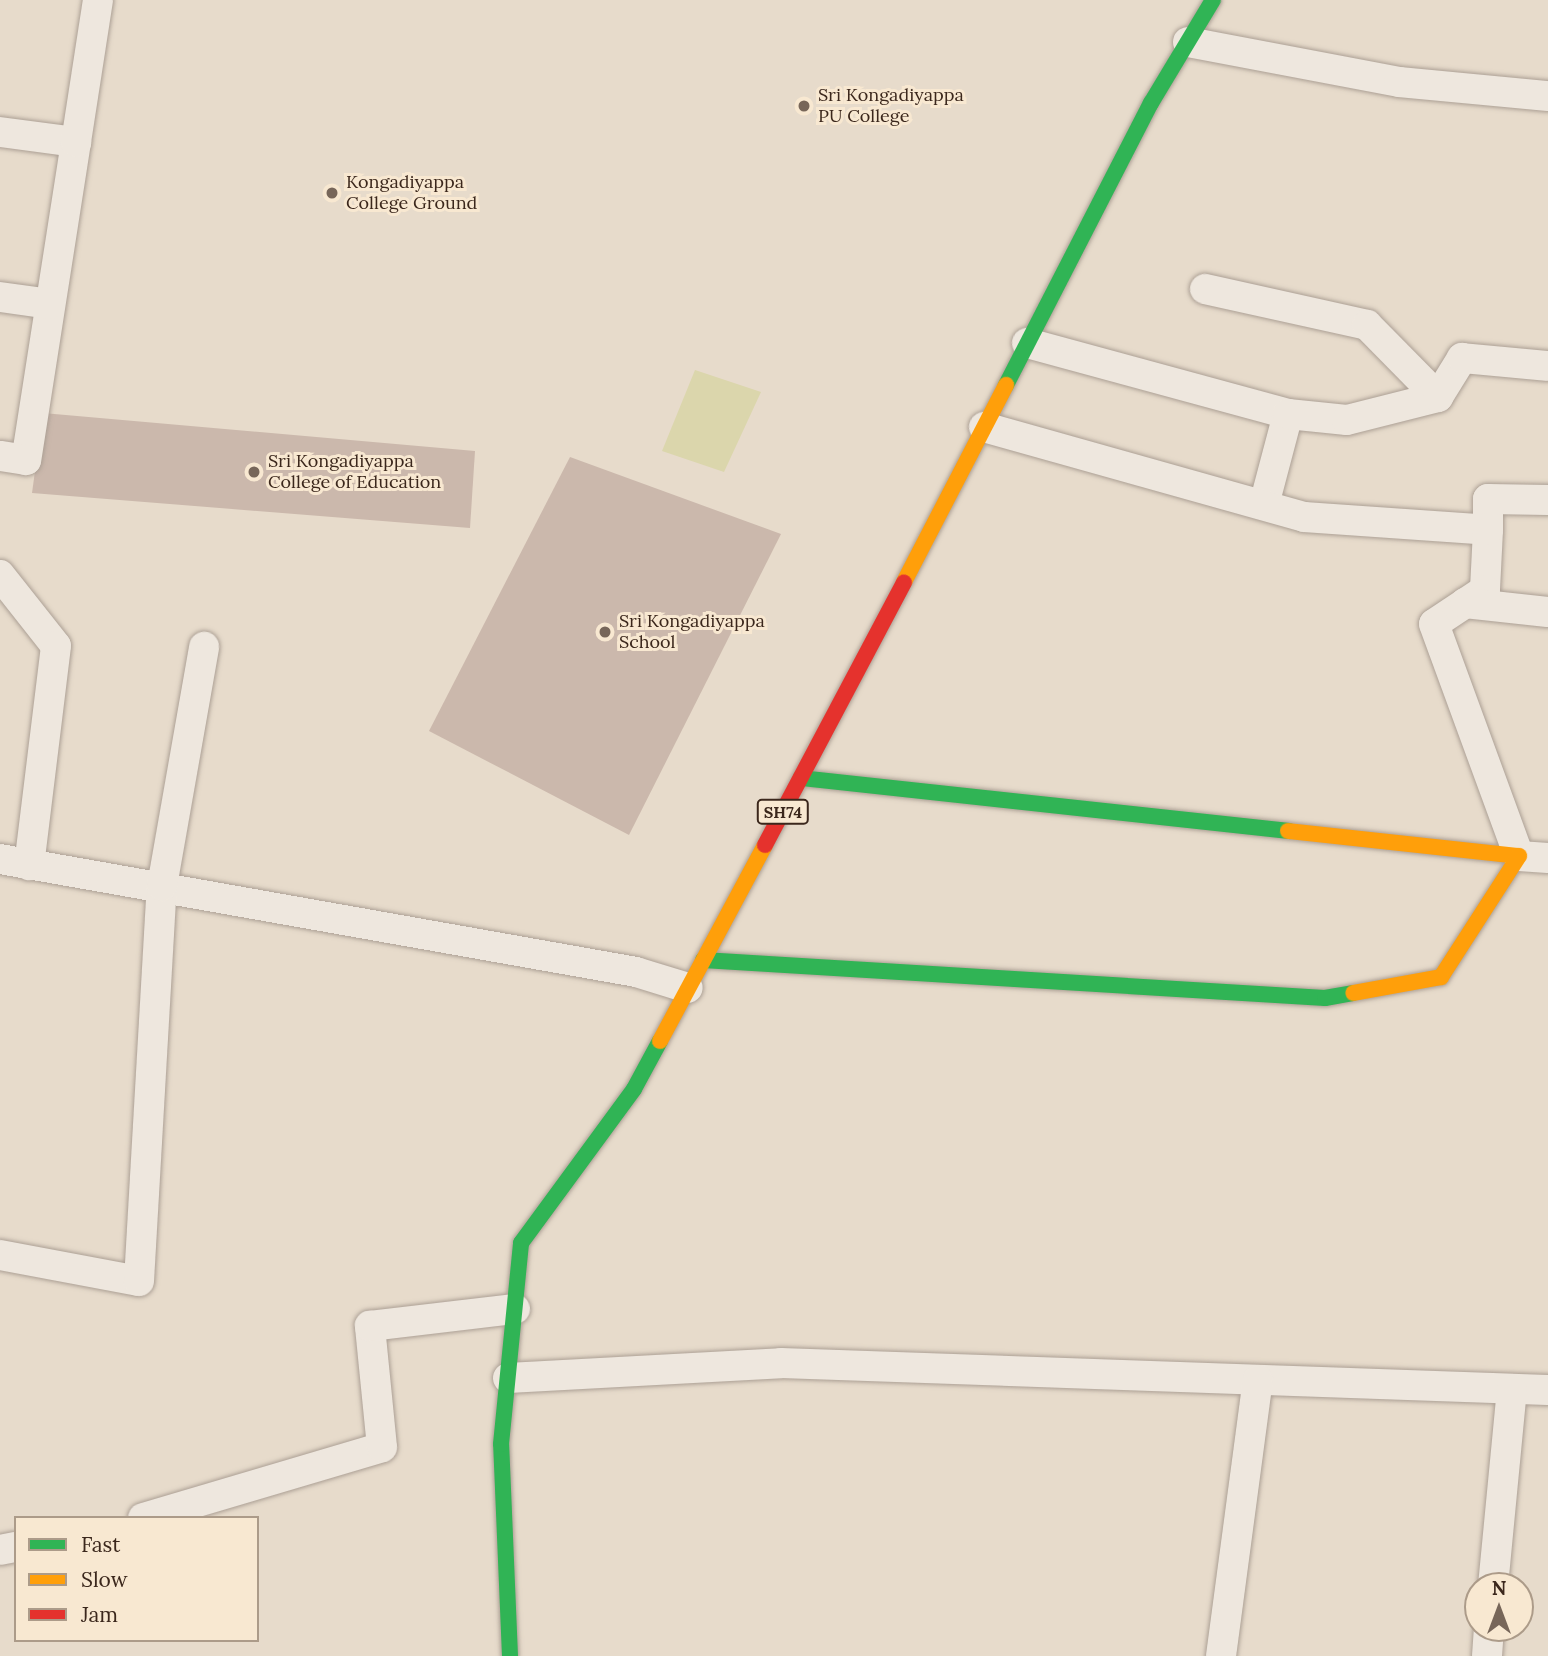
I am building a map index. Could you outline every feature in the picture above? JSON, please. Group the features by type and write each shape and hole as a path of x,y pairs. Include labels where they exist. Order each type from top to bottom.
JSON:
{"main road":[{"name":"SH74","path":"510,1656 501,1444 521,1243 634,1089 802,778 1027,343 1213,0"},
{"path":"802,778 1533,857"},
{"path":"703,960 1325,998 1441,977 1533,857"}],"street":[{"path":"0,457 26,460 97,0"},
{"path":"1188,42 1399,82 1548,96"},
{"path":"0,132 76,142"},
{"path":"1205,289 1367,326 1438,397"},
{"path":"0,297 50,304"},
{"path":"1027,343 1288,414 1347,420 1438,397 1462,358 1548,366"},
{"path":"1264,505 1288,414"},
{"path":"984,427 1304,517 1488,530"},
{"path":"1533,857 1434,624 1485,590 1488,499 1548,500"},
{"path":"0,575 56,646 14,862 162,886 636,972 688,988"},
{"path":"1465,603 1548,612"},
{"path":"0,1255 139,1281 162,886 204,647"},
{"path":"150,1516 382,1447 370,1326 515,1309"},
{"path":"508,1378 781,1363 1548,1390"},
{"path":"1221,1656 1258,1380"},
{"path":"1494,1572 1512,1390"}],"shaded area":[{"path":"695,370 761,392 724,472 662,451"}],"building":[{"name":"Sri Kongadiyappa College of Education","path":"43,413 475,451 470,528 32,493"},
{"name":"Sri Kongadiyappa School","path":"570,457 781,534 629,835 429,731"}],"traffic: fast":[{"path":"1006,385 1151,103 1213,0"},
{"path":"801,778 1288,831"},
{"path":"703,960 1325,998 1353,993"},
{"path":"510,1656 501,1444 521,1243 634,1089 660,1041"}],"traffic: slow":[{"path":"904,582 1006,385"},
{"path":"1288,831 1519,856 1441,977 1353,993"},
{"path":"660,1041 765,845"}],"traffic: jam":[{"path":"765,845 904,582"}],"place":[{"name":"Sri Kongadiyappa PU College","path":"804,106"},
{"name":"Kongadiyappa College Ground","path":"332,193"},
{"name":"Sri Kongadiyappa College of Education","path":"254,472"},
{"name":"Sri Kongadiyappa School","path":"605,632"}]}
